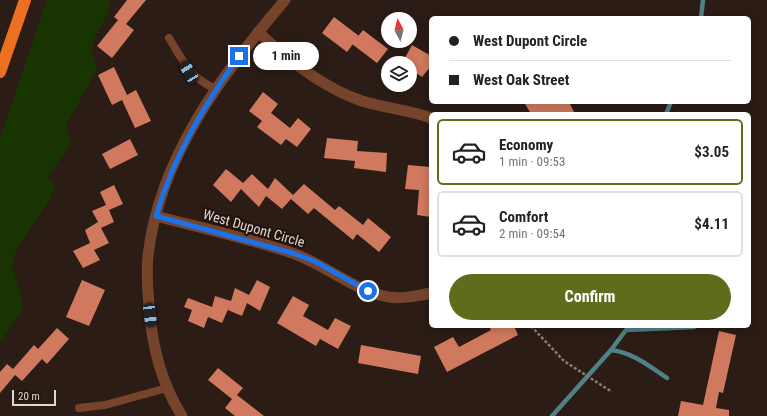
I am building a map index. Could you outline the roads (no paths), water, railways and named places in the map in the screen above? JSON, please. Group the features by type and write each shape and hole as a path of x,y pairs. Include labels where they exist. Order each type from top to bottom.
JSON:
{"highway":[{"path":"0,72 25,0"}],"street":[{"path":"182,416 167,388 154,344 148,283 148,256 156,216 173,167 192,129 216,89 258,32 285,0"},
{"path":"258,32 285,57 336,90 361,100 429,117"},
{"name":"West Dupont Circle","path":"156,216 292,253 314,261 368,291 396,297 409,297 429,293"}],"lane":[{"path":"169,38 189,72 204,84 216,89"},
{"path":"79,408 105,405 167,388"}],"waterway":[{"path":"701,16 703,0"},
{"path":"667,112 670,104"},
{"path":"552,416 611,350 628,328"},
{"path":"627,330 672,328"},
{"path":"611,350 634,357 667,378"}]}
